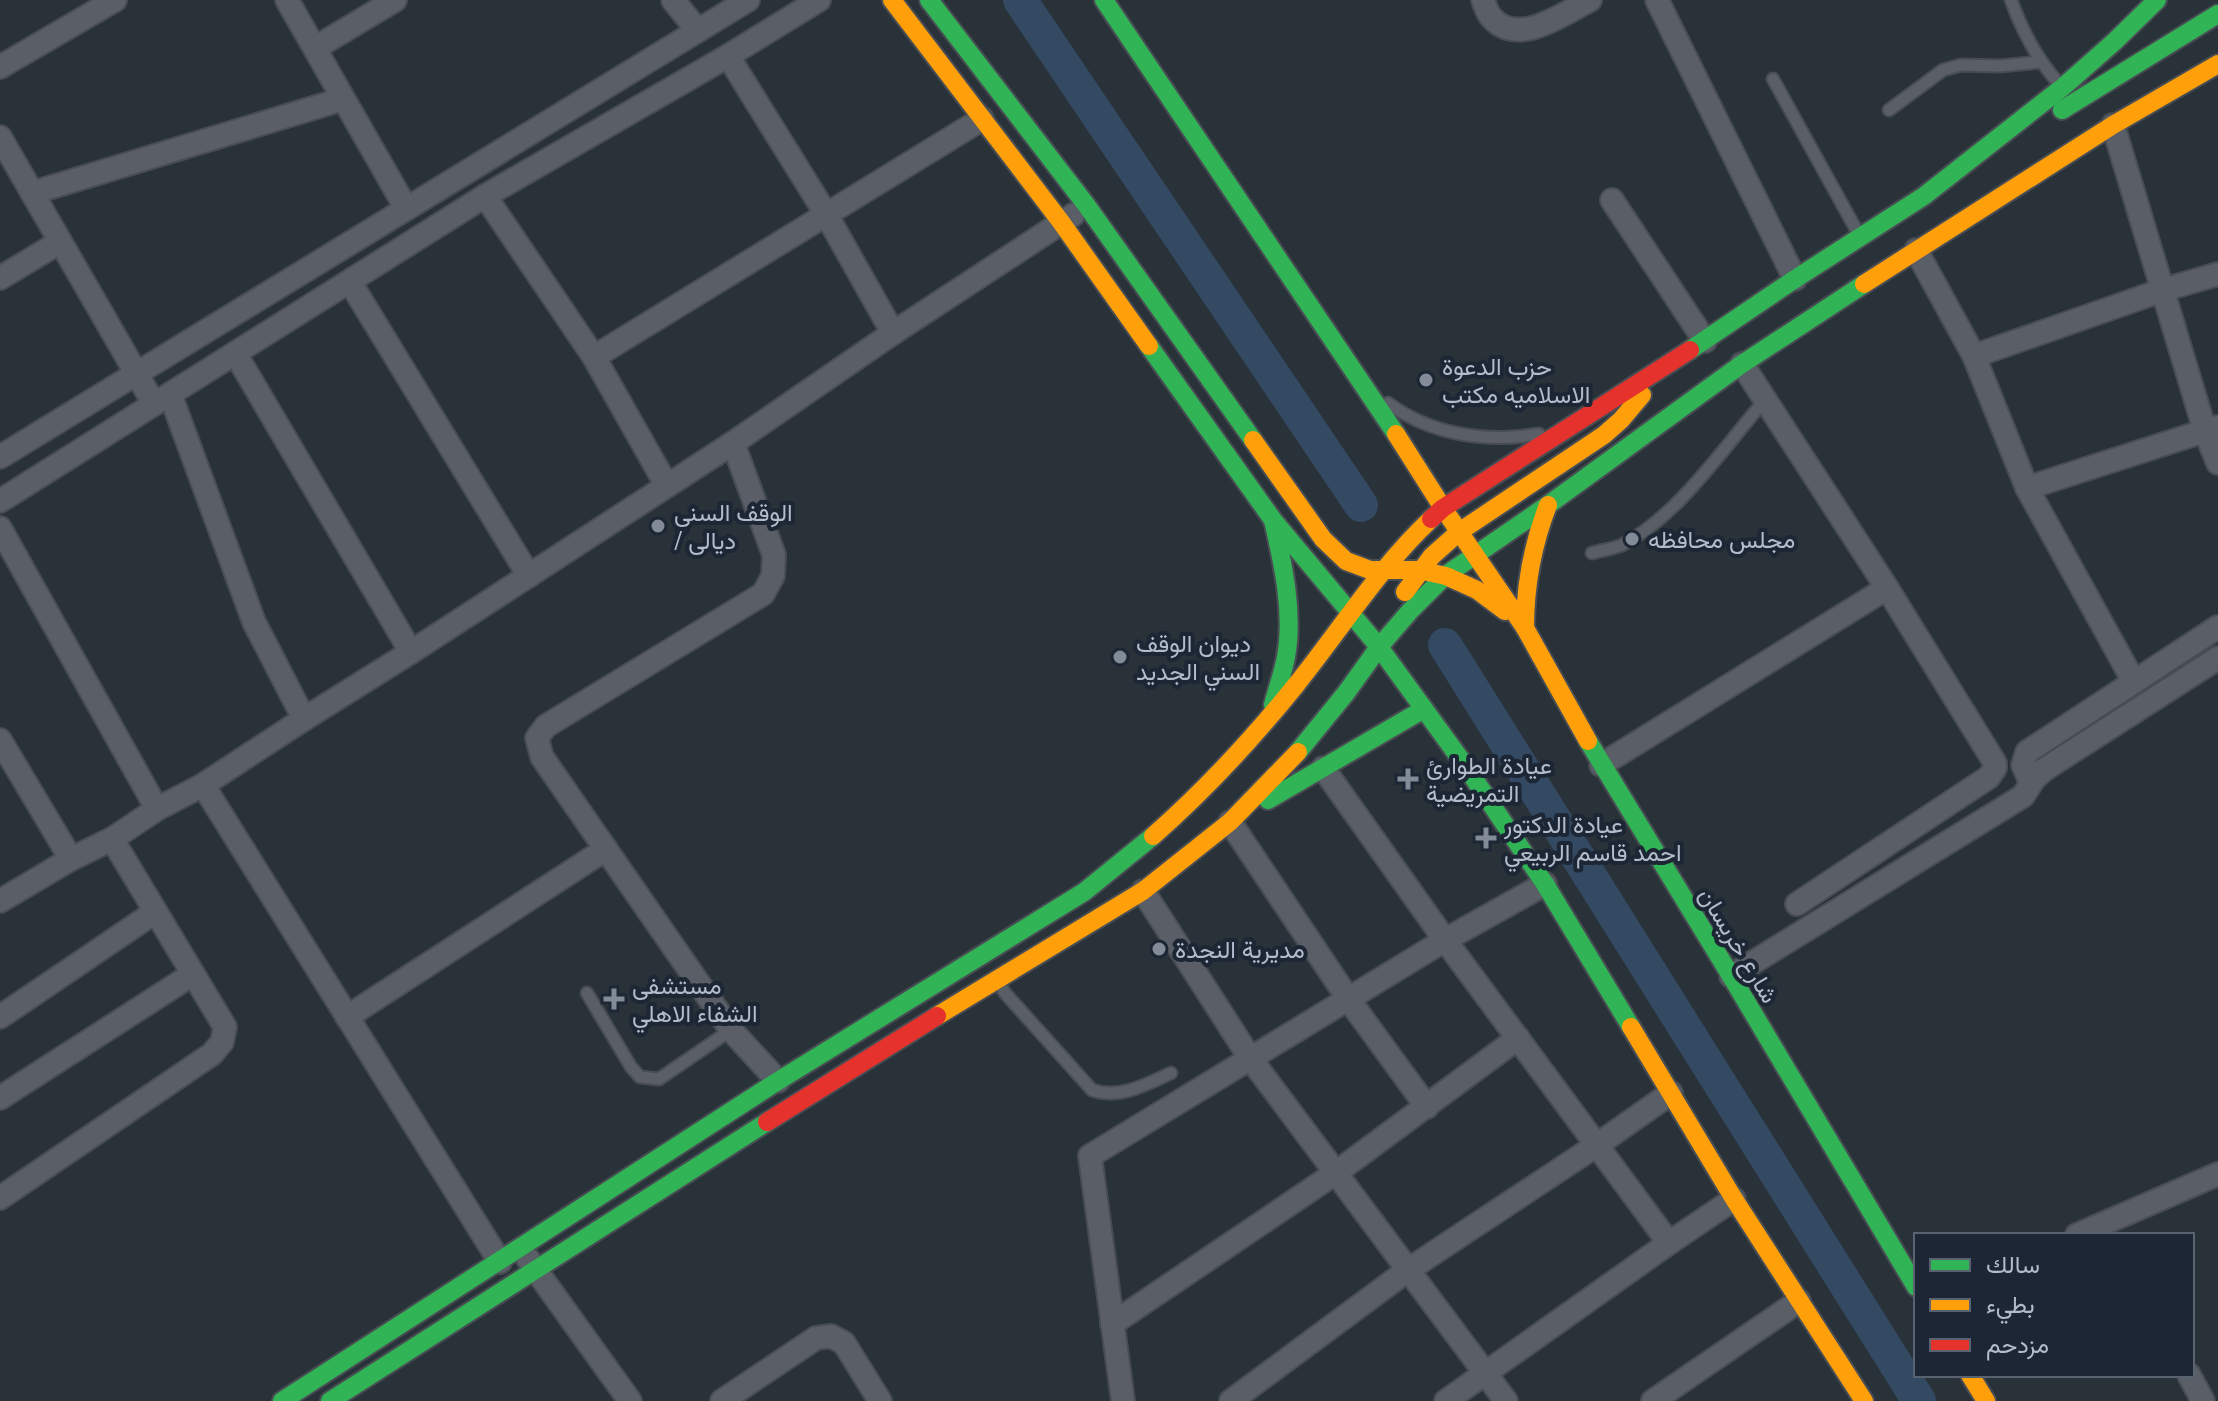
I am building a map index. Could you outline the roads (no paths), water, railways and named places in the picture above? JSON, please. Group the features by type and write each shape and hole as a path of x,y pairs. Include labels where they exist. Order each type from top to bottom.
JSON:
{"main road":[{"path":"892,0 1061,222 1273,520 1379,647 1464,764 1545,884 1734,1199 1864,1401"},
{"path":"929,0 1087,206 1323,539 1350,565 1366,571 1420,570 1446,575 1495,602 1525,628"},
{"name":"شارع خريسان","path":"1104,0 1525,628 1601,765 1914,1284"},
{"path":"1924,196 2063,87 2157,0"},
{"path":"282,1401 778,1081 1084,892 1156,834 1218,773 1295,686 1411,538 1443,508 1655,374 1924,196 2218,14"},
{"path":"330,1401 873,1054 1143,891 1230,822 1303,747 1379,647 1446,575 1742,364 2113,125 2218,64"},
{"path":"1379,647 1398,605 1420,570 1459,532 1604,435 1636,403 1655,374"},
{"path":"1525,628 1526,575 1548,505"},
{"path":"1270,715 1287,652 1284,578 1273,520"},
{"path":"1230,822 1424,709"},
{"path":"1971,1377 1986,1401"}],"street":[{"path":"0,67 115,0"},
{"path":"287,0 406,208"},
{"path":"315,48 395,0"},
{"path":"673,0 698,31"},
{"path":"0,457 748,0"},
{"path":"0,501 485,196 819,0"},
{"path":"1483,0 1490,17 1507,29 1524,30 1541,25 1590,0"},
{"path":"1657,0 1795,279"},
{"path":"728,56 826,214 893,333"},
{"path":"32,193 343,99"},
{"path":"594,357 982,119"},
{"path":"2113,125 2163,290 2212,429 2218,463"},
{"path":"0,137 137,374 162,399 199,477 254,622 304,719"},
{"path":"485,196 594,357 667,486"},
{"path":"1612,200 1705,341"},
{"path":"0,901 203,785 733,443 1087,206"},
{"path":"0,278 60,242"},
{"path":"1916,250 1974,356 2027,488 2134,682"},
{"path":"1974,356 2218,274"},
{"path":"350,282 529,576"},
{"path":"235,353 411,652"},
{"path":"1742,364 1887,588 1992,758 1995,768 1989,777 1797,904"},
{"path":"2027,488 2212,429"},
{"path":"733,443 774,555 773,576 763,594 546,726 537,738 542,757 731,1030 778,1081"},
{"path":"0,528 157,809"},
{"path":"1601,765 1887,588"},
{"path":"2031,783 2023,765 2027,752 2218,627"},
{"path":"1731,976 2019,799 2045,769 2218,658"},
{"path":"0,740 71,859"},
{"path":"1323,768 1445,940 1669,1243"},
{"path":"203,785 500,1262"},
{"path":"1230,822 1349,1000 1427,1107"},
{"path":"0,1198 212,1054 222,1042 225,1027 112,839"},
{"path":"347,1017 606,849"},
{"path":"1123,1401 1090,1156 1445,940 1545,884"},
{"path":"1143,891 1250,1058 1506,1401"},
{"path":"0,1017 155,912"},
{"path":"0,1098 193,974"},
{"path":"1112,1324 1337,1172 1518,1038"},
{"path":"1231,1401 1408,1270 1671,1093"},
{"path":"2082,1233 2218,1174"},
{"path":"1446,1401 1734,1199"},
{"path":"521,1248 630,1401"},
{"path":"1653,1401 1799,1301"},
{"path":"722,1401 816,1338 831,1336 844,1343 880,1401"},
{"path":"2190,1377 2203,1401"}],"lane":[{"path":"2011,0 2040,62 2063,87 2076,91 2101,86"},
{"path":"1889,110 1943,70 1961,65 2000,66 2040,62"},
{"path":"1773,79 1860,237"},
{"path":"1357,374 1380,398 1411,418 1464,435 1500,438 1536,435 1571,426"},
{"path":"1592,553 1619,546 1653,524 1690,489 1765,400"},
{"path":"996,979 1092,1090 1101,1094 1122,1093 1171,1073"},
{"path":"587,993 640,1077 659,1079 731,1030"}],"waterway":[{"path":"1020,0 1361,505"},
{"path":"1445,645 1919,1401"}],"place":[{"name":"حزب الدعوة الاسلاميه مكتب","path":"1426,380"},
{"name":"الوقف السني / ديالى","path":"658,526"},
{"name":"مجلس محافظه","path":"1632,539"},
{"name":"ديوان الوقف السني الجديد","path":"1120,657"},
{"name":"عيادة الطوارئ التمريضية","path":"1408,779"},
{"name":"عيادة الدكتور احمد قاسم الربيعي","path":"1486,838"},
{"name":"مديرية النجدة","path":"1159,949"},
{"name":"مستشفى الشفاء الاهلي","path":"614,999"}]}
